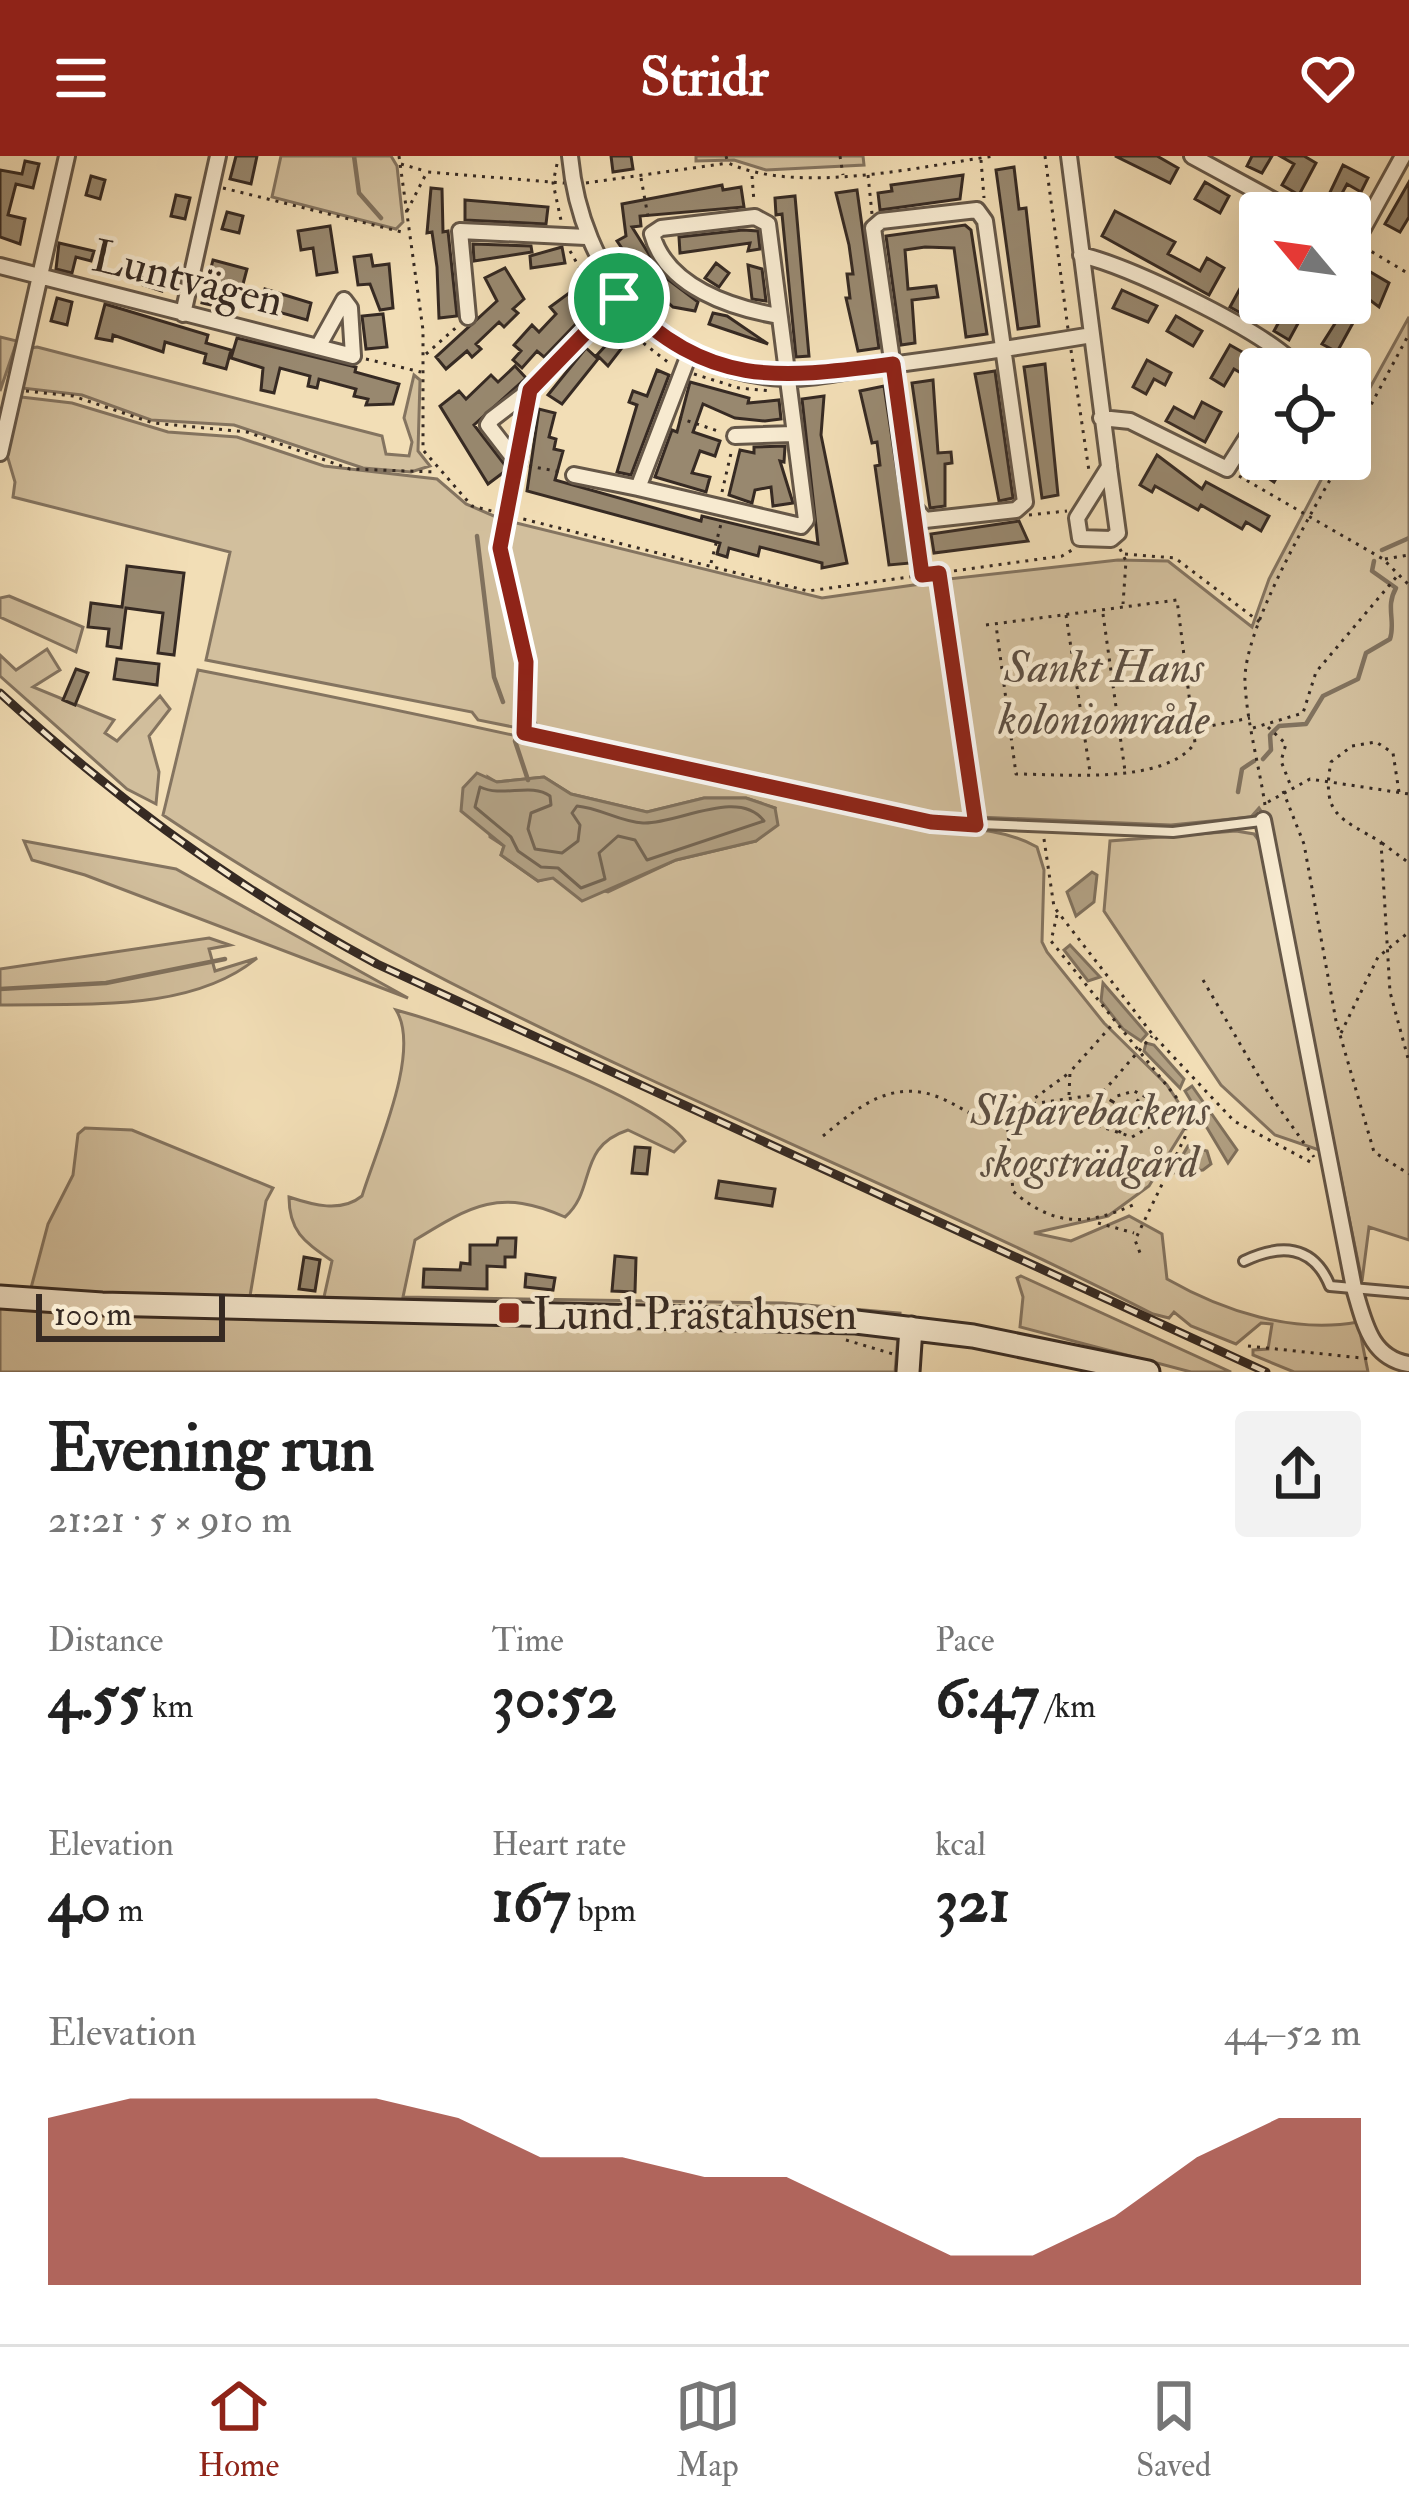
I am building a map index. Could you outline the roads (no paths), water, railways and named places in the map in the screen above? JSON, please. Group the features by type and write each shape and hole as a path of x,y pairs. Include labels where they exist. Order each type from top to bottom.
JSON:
{"main road":[{"path":"0,1297 102,1304 726,1316 911,1328 1148,1372"},
{"path":"908,1372 911,1328"}],"street":[{"path":"0,453 67,156"},
{"path":"184,314 218,156"},
{"path":"570,156 586,237 619,298 690,352 722,365 787,385 1092,335"},
{"path":"1070,156 1118,533 1111,539 1080,538 1077,518 1109,466"},
{"path":"1192,156 1258,192"},
{"path":"1371,208 1403,156"},
{"path":"977,210 985,221 1007,349 1026,491 1016,510 936,520 919,517 873,228 881,220 977,210"},
{"path":"574,475 801,526 806,520 768,224 755,217 661,228 652,235 661,255 694,286 723,302 779,316"},
{"path":"468,316 460,231 586,237"},
{"path":"1082,255 1136,274 1274,348"},
{"name":"Luntvägen","path":"0,266 353,356 350,308 344,300 318,346"},
{"path":"530,390 518,464 488,425 530,390 619,298"},
{"path":"638,488 690,352"},
{"path":"1101,418 1130,421 1227,469 1239,450"},
{"path":"735,436 793,434"},
{"path":"1264,813 1354,1288 1369,1336 1380,1352 1409,1364"}],"lane":[{"path":"524,733 931,822 1173,832 1264,813"},
{"path":"1244,1261 1271,1248 1299,1250 1316,1262 1330,1286 1409,1292"}],"water":[{"path":"477,773 497,782 544,777 571,794 647,812 704,798 746,798 775,808 778,825 756,841 676,860 582,901 553,878 538,881 501,855 504,846 461,811 463,788"},
{"path":"1092,872 1097,875 1094,902 1076,916 1067,892"},
{"path":"1070,945 1100,977 1088,981 1064,950"},
{"path":"1103,983 1147,1034 1141,1041 1123,1029 1101,1001"},
{"path":"1146,1043 1154,1045 1184,1079 1180,1088 1144,1051"},
{"path":"1192,1086 1237,1150 1228,1163 1185,1091"},
{"path":"1188,1146 1207,1151 1211,1164 1203,1170 1172,1173"}],"waterway":[{"path":"354,156 359,193 381,218"},
{"path":"477,536 494,677 503,702"},
{"path":"1382,550 1409,538"},
{"path":"1263,759 1271,750 1270,735 1279,726 1306,724 1323,696 1358,679 1366,653 1390,639 1396,588 1372,571 1374,561"},
{"path":"515,741 528,780"},
{"path":"1238,792 1242,769 1254,761"},
{"path":"0,989 106,983 225,959"}],"railway":[{"path":"0,693 88,770 227,874 377,964 1266,1372"}],"place":[{"name":"Lund Prästahusen","path":"509,1313"}],"park label":[{"name":"Sankt Hans koloniområde","path":"1104,692"},
{"name":"Sliparebackens skogsträdgård","path":"1090,1135"}]}
